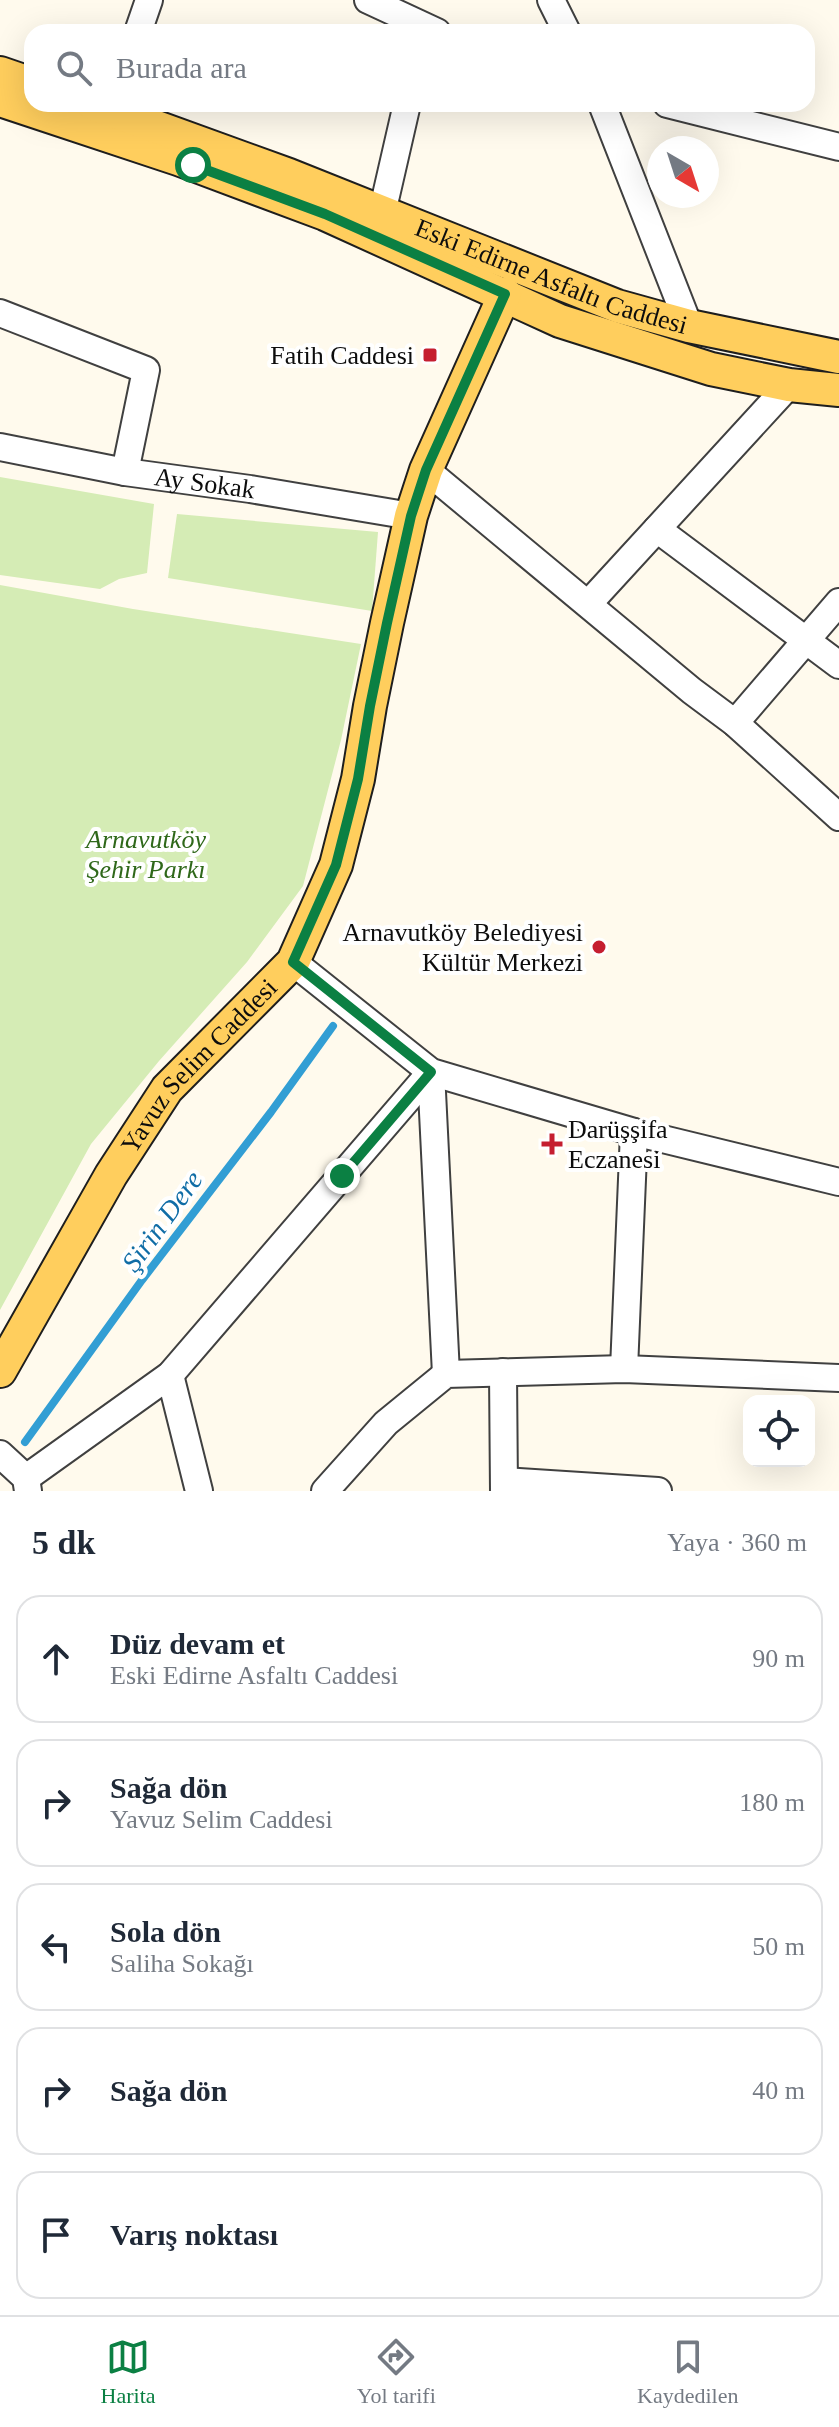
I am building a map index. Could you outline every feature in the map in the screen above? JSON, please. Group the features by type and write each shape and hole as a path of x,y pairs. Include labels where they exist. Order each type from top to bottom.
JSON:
{"main road":[{"path":"0,73 24,81"},
{"name":"Eski Edirne Asfaltı Caddesi","path":"0,100 24,108"},
{"name":"Eski Edirne Asfaltı Caddesi","path":"36,112 178,159 325,214 560,321 711,369 789,385 839,390"},
{"name":"Eski Edirne Asfaltı Caddesi","path":"121,112 289,175 617,306 689,326 839,357"},
{"name":"Yavuz Selim Caddesi","path":"0,1371 111,1175 167,1089 293,962 340,850 358,779 370,706 411,516 426,470 505,294"}],"street":[{"path":"141,24 149,0"},
{"path":"368,0 414,24"},
{"path":"551,0 563,24"},
{"path":"382,213 405,112"},
{"path":"605,112 689,326"},
{"path":"699,112 839,147"},
{"path":"0,313 146,370 125,472"},
{"path":"589,603 789,385"},
{"name":"Ay Sokak","path":"0,447 125,472 411,516"},
{"path":"426,470 692,691 735,723 839,817"},
{"path":"657,529 839,665"},
{"path":"735,723 839,602"},
{"path":"293,962 431,1072 634,1132 839,1182"},
{"path":"431,1072 446,1374"},
{"path":"0,1454 27,1484 170,1375 431,1072"},
{"path":"624,1369 634,1132"},
{"path":"325,1491 386,1423 446,1374 624,1369 839,1378"},
{"path":"503,1372 504,1486 658,1491"},
{"path":"170,1375 199,1491"}],"green space":[{"path":"0,477 154,504 147,573 119,579 100,589 0,575"},
{"path":"177,514 378,532 372,611 168,578"},
{"name":"Arnavutköy Şehir Parkı","path":"0,585 361,644 341,740 303,886 247,962 91,1144 0,1310"}],"waterway":[{"name":"Şirin Dere","path":"25,1442 333,1026"}],"place":[{"name":"Fatih Caddesi","path":"430,355"},
{"name":"Arnavutköy Belediyesi Kültür Merkezi","path":"599,947"},
{"name":"Darüşşifa Eczanesi","path":"552,1144"}],"route":[{"path":"193,165 325,214 505,294 426,470 411,516 370,706 358,779 336,865 293,962 431,1072 342,1176"}]}
